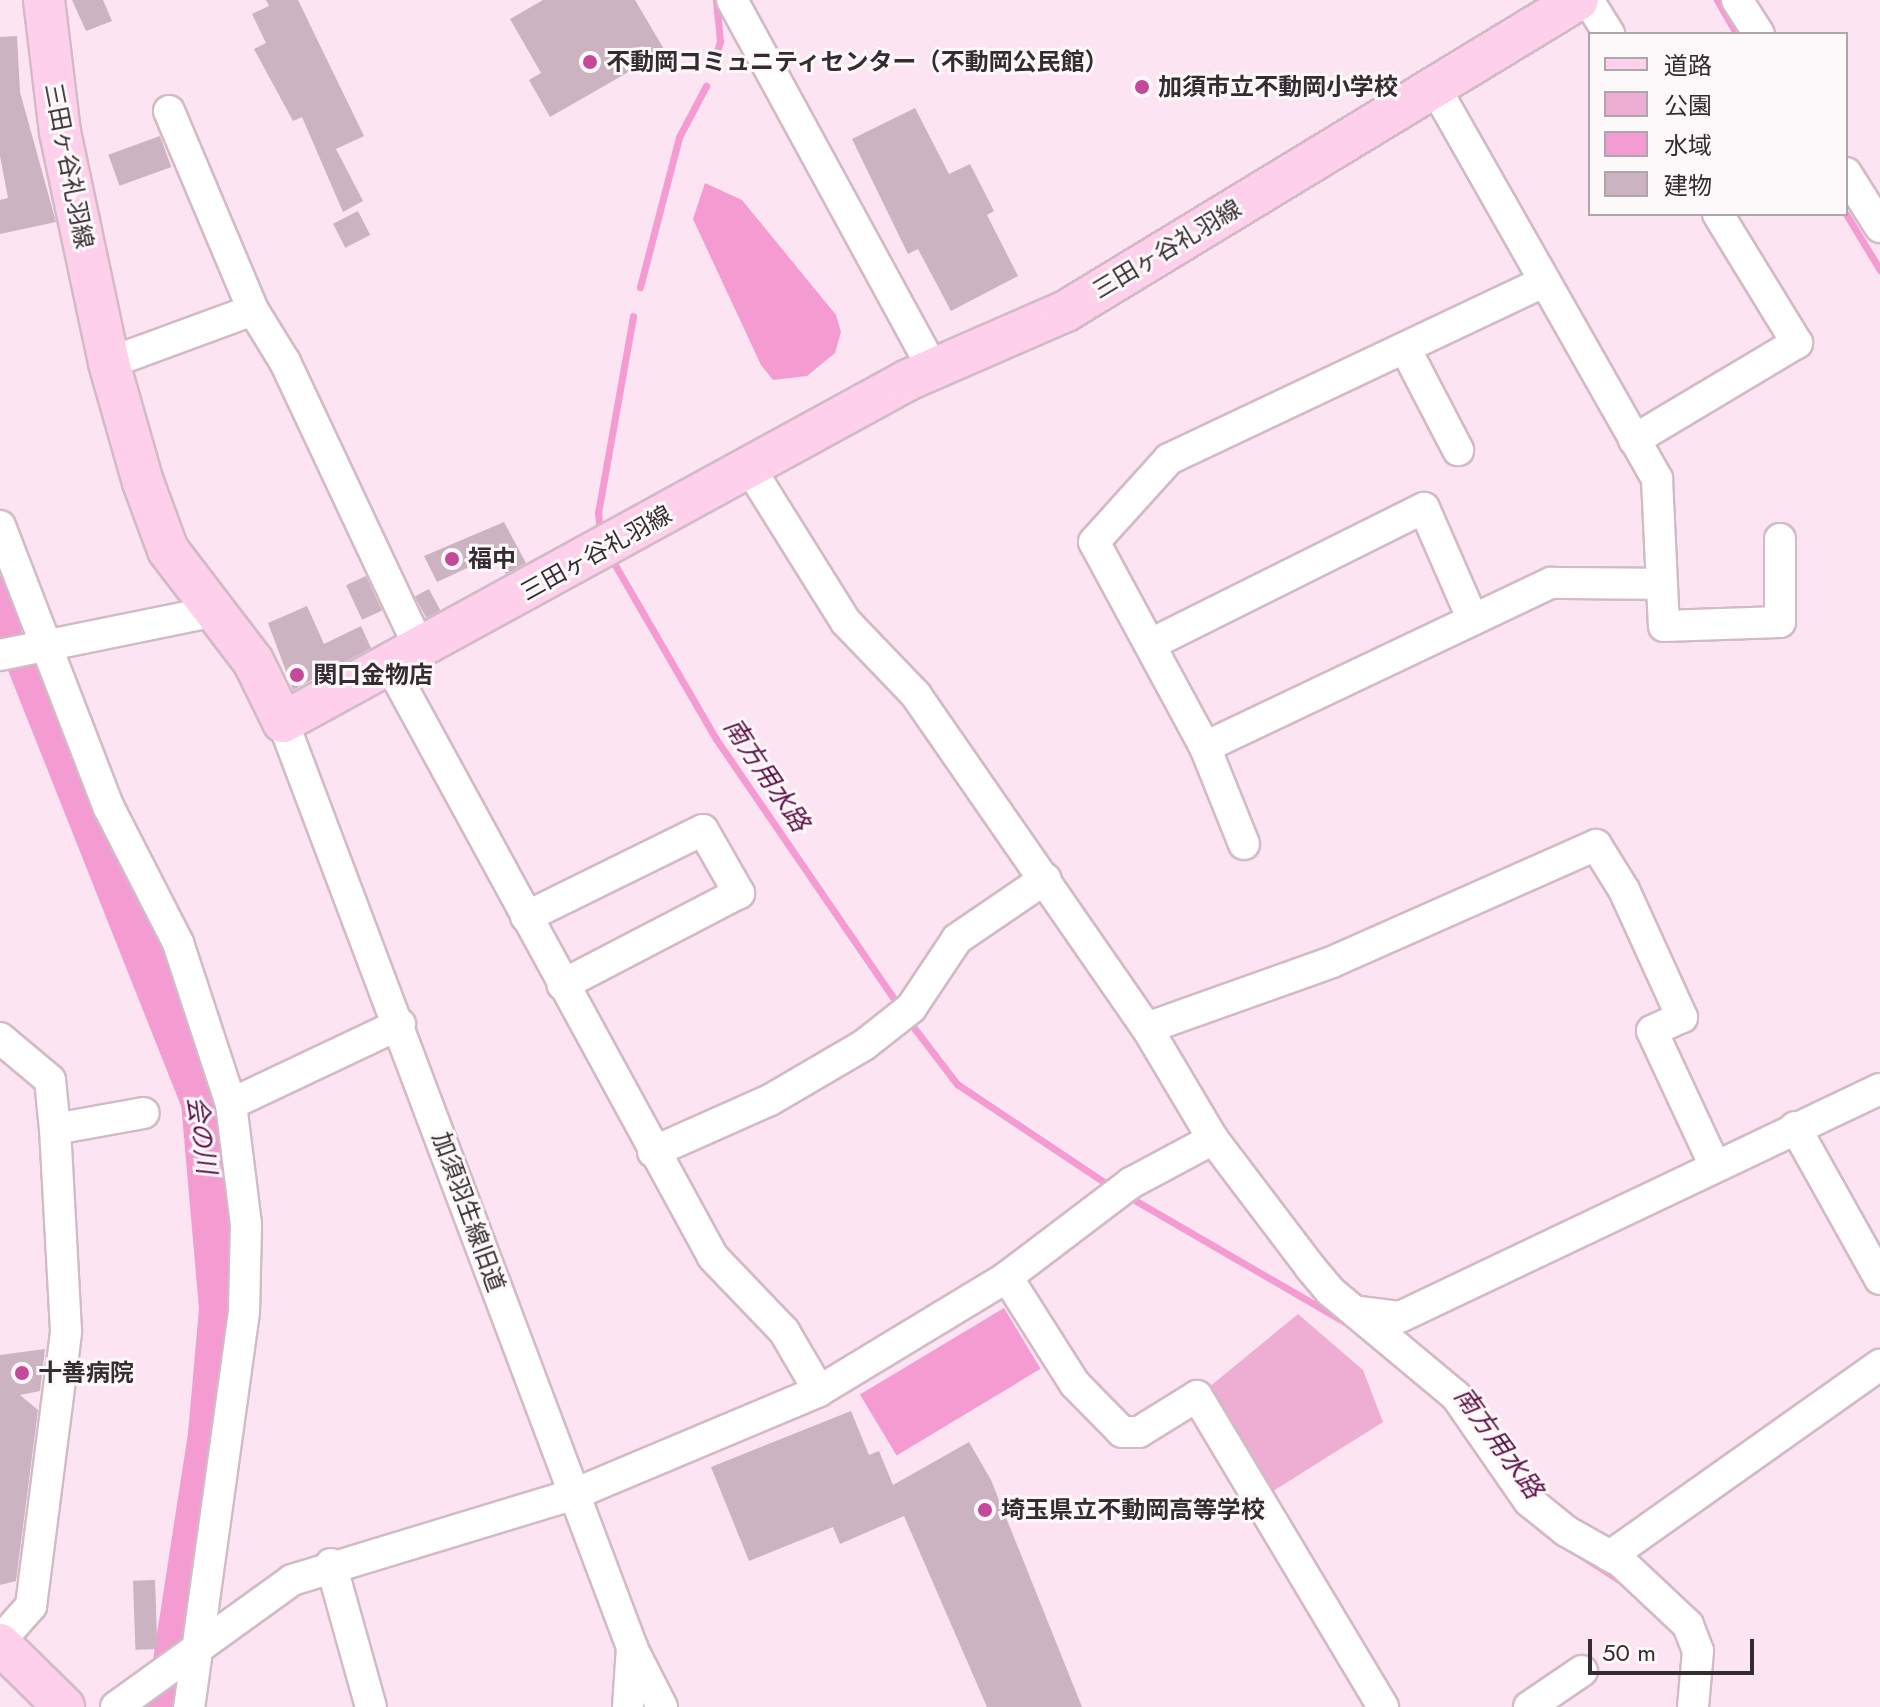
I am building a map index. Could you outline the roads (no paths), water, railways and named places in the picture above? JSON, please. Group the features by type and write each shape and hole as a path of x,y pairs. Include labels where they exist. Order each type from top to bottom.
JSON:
{"main road":[{"name":"三田ヶ谷礼羽線","path":"44,0 60,132 109,363 168,550 211,612 253,661 283,722 933,369 1066,311 1578,0"},
{"path":"0,1642 64,1707"}],"street":[{"path":"732,0 933,369"},
{"path":"1588,0 1608,32"},
{"path":"1737,0 1758,32"},
{"path":"1434,86 1542,283 1657,479 1664,626 1780,622 1780,539"},
{"path":"169,111 253,310 285,362 405,657 526,917 713,1257 784,1331 819,1391"},
{"path":"1848,176 1880,227"},
{"path":"1634,440 1797,343 1719,216"},
{"path":"1244,844 1205,747 1094,542 1169,459 1406,350 1542,283"},
{"path":"109,363 253,310"},
{"path":"1406,350 1458,450"},
{"path":"749,467 846,622 916,695 1045,879 1147,1028 1213,1139 1346,1305 1422,1362 1456,1396 1529,1501 1610,1556 1688,1625 1698,1651 1693,1707"},
{"path":"1151,644 1424,508 1473,620"},
{"path":"0,526 25,652 178,943 231,1104 246,1225 244,1312 189,1707"},
{"path":"1205,747 1551,583 1662,584"},
{"path":"25,652 211,612"},
{"name":"加須羽生線旧道","path":"283,722 400,1024 572,1495 632,1647 628,1707"},
{"path":"526,917 703,830 739,893 562,985"},
{"path":"1147,1028 1332,962 1596,845 1624,890 1682,1017 1652,1031 1714,1164"},
{"path":"653,1152 770,1100 904,1014 957,939 1045,879"},
{"path":"231,1104 400,1024"},
{"path":"0,1038 50,1080 66,1331 31,1606 0,1642"},
{"path":"1346,1305 1368,1317 1400,1317 1714,1164 1880,1089"},
{"path":"55,1129 144,1113"},
{"path":"1795,1127 1880,1279"},
{"path":"116,1707 292,1580 331,1564 459,1533 572,1495 819,1391 1007,1277 1120,1192 1213,1139"},
{"path":"1007,1277 1075,1384 1122,1432 1139,1432 1197,1396 1383,1707"},
{"path":"1610,1556 1880,1365"},
{"path":"331,1564 371,1707"},
{"path":"632,1647 662,1707"},
{"path":"1529,1707 1582,1671"}],"water":[{"path":"705,183 742,200 836,315 841,332 835,353 807,376 773,380 761,365 693,219"},
{"path":"1004,1308 1041,1369 897,1455 860,1395"}],"waterway":[{"name":"南方用水路","path":"713,63 720,41 716,0"},
{"path":"1717,0 1736,32"},
{"name":"南方用水路","path":"640,287 679,137 706,86"},
{"path":"1847,216 1880,270"},
{"name":"南方用水路","path":"600,534 598,513 633,316"},
{"name":"南方用水路","path":"611,558 716,739 899,1006"},
{"name":"会の川","path":"0,596 201,1102 219,1309 208,1435 166,1707"},
{"name":"南方用水路","path":"908,1020 957,1084 1110,1186"},
{"name":"南方用水路","path":"1131,1198 1348,1324"},
{"name":"南方用水路","path":"1542,1530 1625,1584"}],"place":[{"name":"不動岡コミュニティセンター（不動岡公民館）","path":"590,62"},
{"name":"加須市立不動岡小学校","path":"1142,87"},
{"name":"福中","path":"452,559"},
{"name":"関口金物店","path":"297,675"},
{"name":"十善病院","path":"22,1373"},
{"name":"埼玉県立不動岡高等学校","path":"985,1510"}]}
